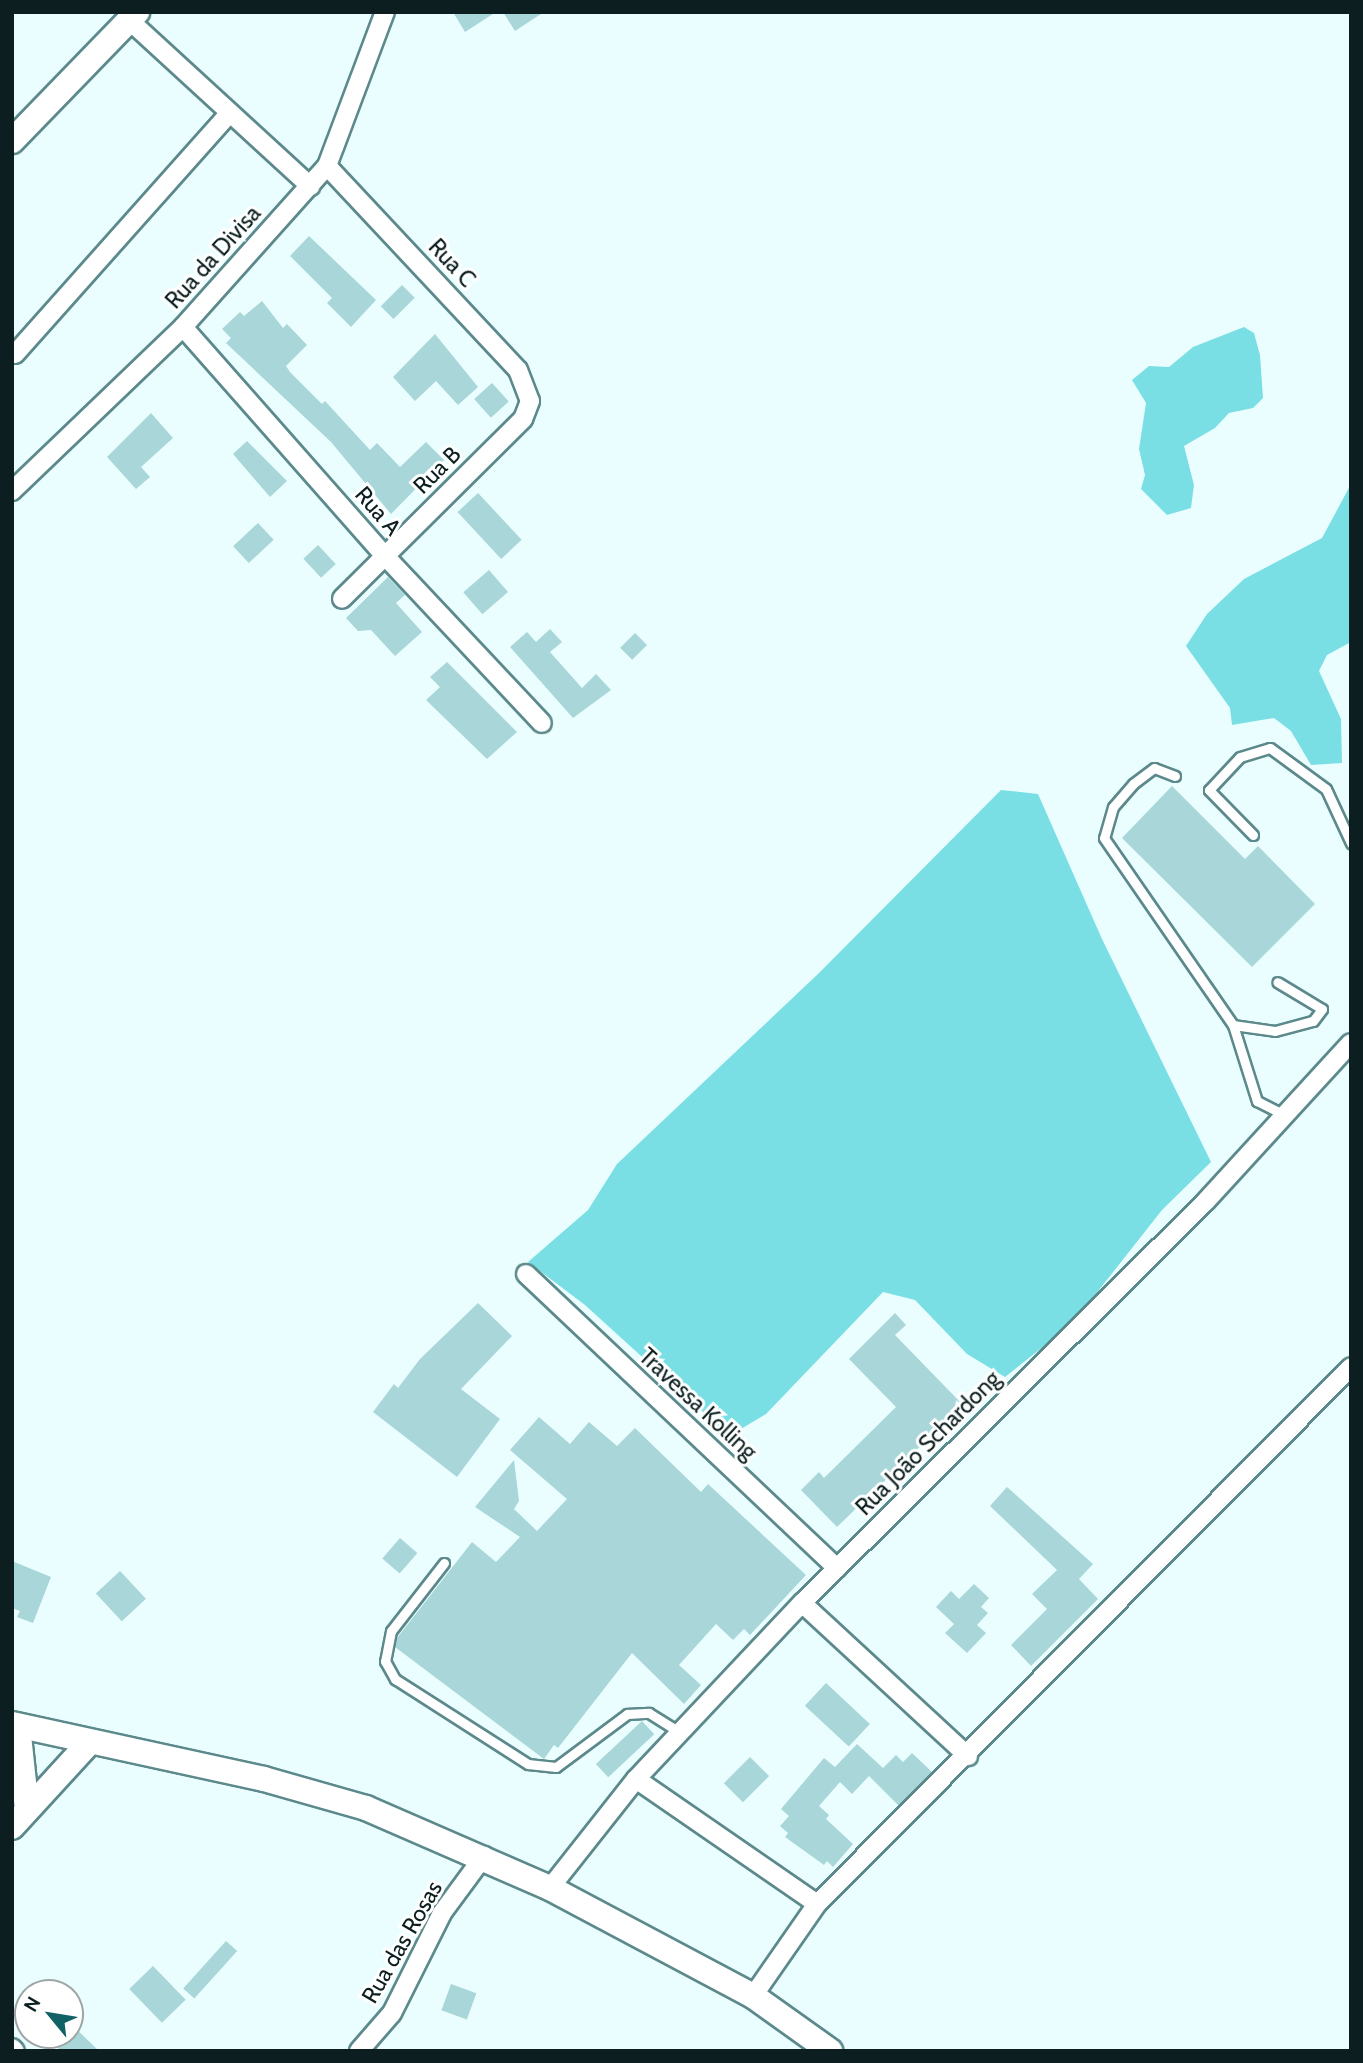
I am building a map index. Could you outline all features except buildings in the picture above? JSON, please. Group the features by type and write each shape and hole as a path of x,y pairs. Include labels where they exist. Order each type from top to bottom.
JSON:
{"main road":[{"path":"12,141 129,15"},
{"path":"20,1819 15,1725 88,1744 264,1780 328,1797 484,1856 550,1888 753,1996 830,2051"},
{"path":"20,1819 88,1744"}],"street":[{"name":"Rua da Divisa","path":"12,491 183,327 327,166 385,12"},
{"path":"129,15 310,186"},
{"path":"15,354 230,113"},
{"name":"Rua C","path":"327,166 518,370 530,401"},
{"name":"Rua A","path":"183,327 385,556 542,723"},
{"name":"Rua B","path":"342,599 523,419 530,401"},
{"name":"Rua João Schardong","path":"550,1888 636,1779 802,1603 1206,1201 1351,1043"},
{"name":"Travessa Kolling","path":"526,1275 837,1568"},
{"path":"753,1996 817,1904 968,1756 1351,1367"},
{"path":"802,1603 968,1756"},
{"path":"636,1779 817,1904"},
{"name":"Rua das Rosas","path":"359,2051 392,2013 435,1926 484,1856"}],"lane":[{"path":"1252,835 1209,790 1240,757 1270,748 1326,789 1351,842"},
{"path":"1175,776 1154,768 1133,784 1112,807 1104,838 1233,1025 1257,1101 1285,1115"},
{"path":"1233,1025 1275,1031 1313,1021 1322,1009 1277,982"},
{"path":"444,1563 391,1631 385,1661 395,1679 528,1764 556,1767 627,1714 649,1713 680,1732"}],"shaded area":[{"path":"1244,327 1254,333 1260,355 1263,398 1253,408 1229,413 1215,428 1184,446 1194,485 1191,508 1167,515 1141,489 1145,475 1139,449 1146,403 1132,380 1149,366 1169,367 1193,347"},
{"path":"1351,484 1351,642 1327,655 1319,671 1341,719 1342,763 1311,765 1291,731 1274,718 1232,725 1230,708 1186,646 1207,614 1244,579 1322,538"},
{"path":"1001,790 1038,794 1102,939 1211,1162 1162,1210 1073,1323 1005,1377 967,1354 915,1300 883,1292 766,1414 729,1436 585,1305 528,1262 588,1210 617,1164 819,973"}]}
